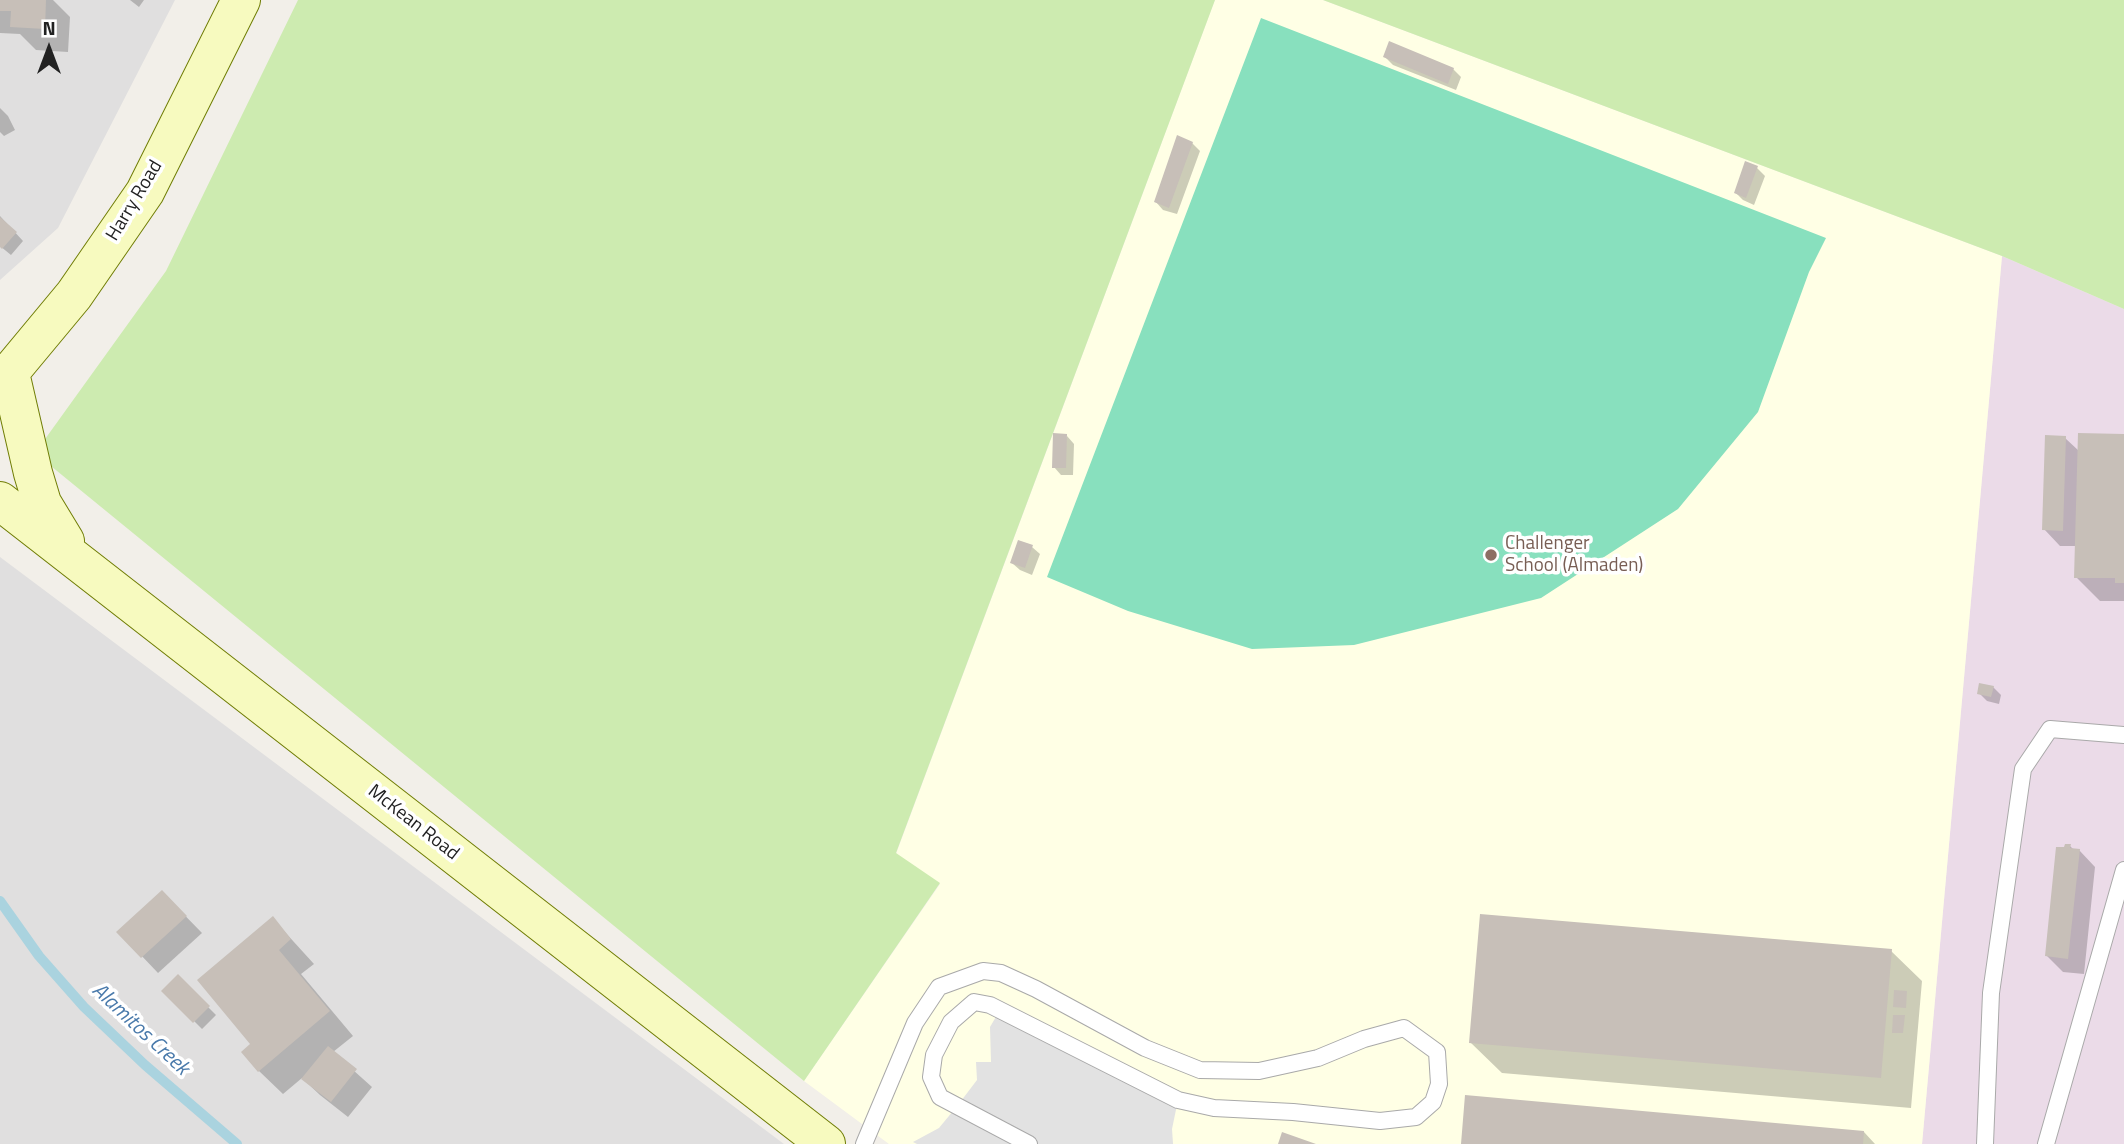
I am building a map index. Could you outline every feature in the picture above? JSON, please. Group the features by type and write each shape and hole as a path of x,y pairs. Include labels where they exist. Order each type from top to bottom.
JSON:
{"main road":[{"name":"Harry Road","path":"5,378 74,295 145,192 241,0"},
{"path":"5,378 42,503 75,558"},
{"name":"McKean Road","path":"0,501 826,1144"}],"lane":[{"path":"1985,1144 1991,993 2023,769 2050,729 2124,735"},
{"path":"2046,1144 2124,870"},
{"path":"863,1144 915,1023 939,987 982,971 1001,973 1145,1048 1200,1070 1259,1071 1318,1058 1364,1039 1404,1028 1437,1052 1439,1084 1433,1102 1416,1117 1380,1121 1293,1112 1213,1108 1178,1100 990,1005 974,1002 951,1022 934,1055 931,1077 940,1097 1029,1144"}],"shaded area":[{"path":"0,0 175,0 58,228 0,280"},
{"name":"Challenger School (Almaden)","path":"1215,0 1323,0 2002,256 1922,1144 889,1144 804,1081 940,884 896,854"},
{"path":"2002,256 2124,309 2124,1144 1922,1144"},
{"path":"0,557 784,1144 0,1144"},
{"path":"1000,1010 1178,1100 1172,1129 1173,1144 913,1142 939,1128 958,1105 977,1080 976,1062 991,1062 990,1027"}],"green space":[{"path":"298,0 1215,0 896,853 940,883 804,1081 35,453 166,271"},
{"path":"1323,0 2124,0 2124,309 2002,256"},
{"path":"1261,18 1826,238 1809,272 1758,412 1678,509 1541,598 1354,645 1252,649 1128,611 1047,577"}],"building":[{"path":"0,0 46,0 45,29 10,27 11,11 0,11"},
{"path":"1389,41 1454,68 1448,84 1383,57"},
{"path":"1177,135 1193,142 1169,208 1154,202"},
{"path":"1745,161 1758,166 1746,198 1734,193"},
{"path":"0,217 17,232 2,249 0,247"},
{"path":"1053,433 1067,434 1066,468 1052,468"},
{"path":"2078,433 2124,434 2124,583 2115,583 2115,578 2074,578"},
{"path":"2045,435 2066,436 2063,531 2042,530"},
{"path":"1018,540 1033,545 1025,568 1010,563"},
{"path":"1979,683 1994,686 1991,697 1977,694"},
{"path":"2065,844 2071,844 2070,848 2080,849 2068,959 2045,956 2056,847 2064,847"},
{"path":"162,890 187,916 141,958 116,932"},
{"path":"1480,914 1892,949 1881,1078 1469,1043"},
{"path":"273,916 291,939 279,950 330,1011 258,1072 241,1052 250,1044 197,980"},
{"path":"178,974 210,1006 193,1023 161,991"},
{"path":"1894,990 1907,991 1906,1008 1893,1007"},
{"path":"1893,1015 1905,1015 1903,1033 1892,1033"},
{"path":"328,1046 357,1069 331,1102 301,1079"},
{"path":"1465,1095 1864,1131 1863,1144 1461,1144"},
{"path":"1282,1132 1316,1144 1278,1144"}],"waterway":[{"name":"Alamitos Creek","path":"0,901 39,956 84,1007 145,1065 237,1144"}],"place":[{"name":"Challenger School (Almaden)","path":"1491,555"}]}
